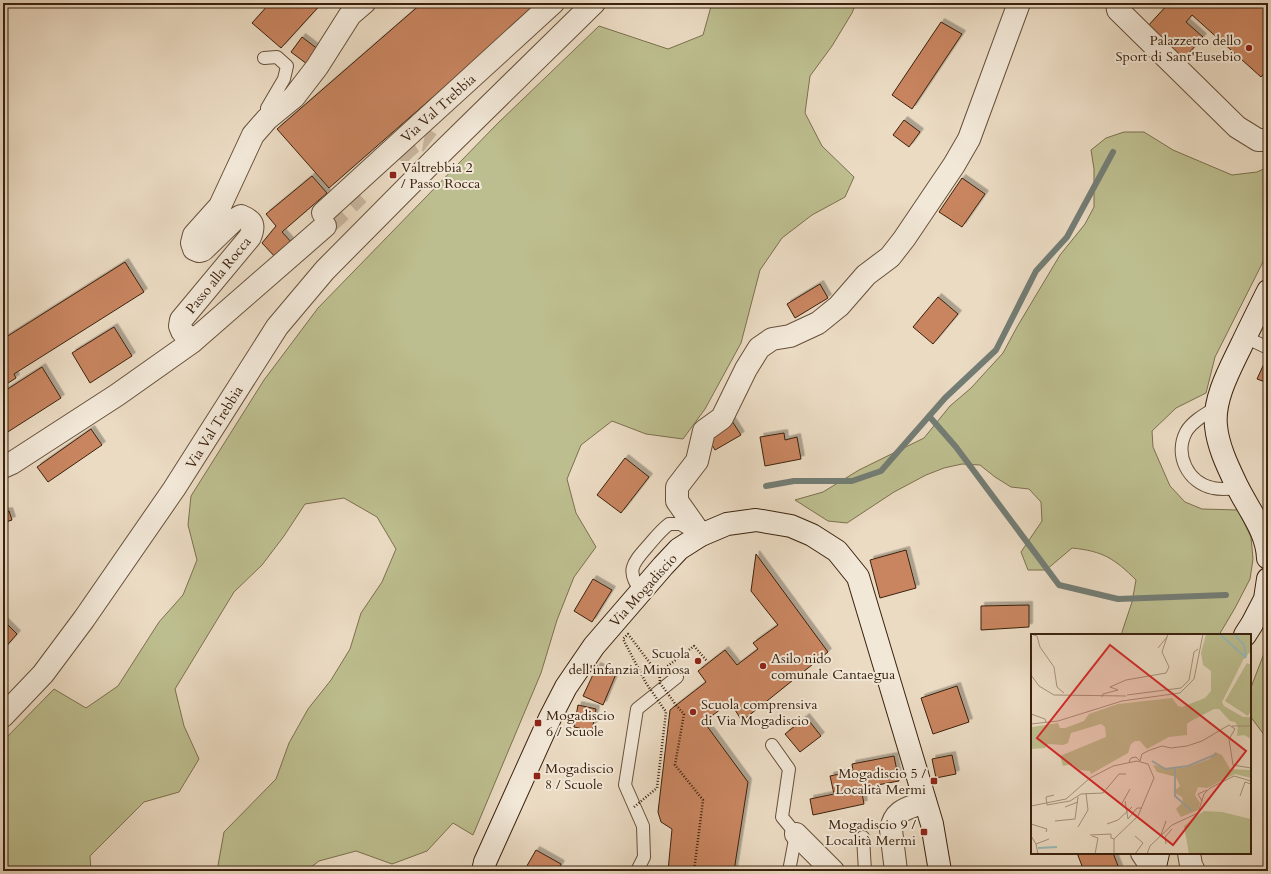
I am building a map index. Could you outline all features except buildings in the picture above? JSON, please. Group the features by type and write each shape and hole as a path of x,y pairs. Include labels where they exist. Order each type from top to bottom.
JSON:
{"street":[{"name":"Passo alla Rocca","path":"192,342 182,331 180,326 182,320 250,237 253,229 252,222 241,216 234,220 204,250 199,251 194,249 192,243 194,235 220,206 253,135 267,119 294,97 317,67 350,15 364,3"},
{"name":"Via Val Trebbia","path":"3,467 12,463 117,395 192,342 324,220 406,137 553,3"},
{"name":"Via Val Trebbia","path":"3,716 43,674 84,619 174,489 277,327 325,270 436,148 594,3"},
{"path":"701,536 677,501 677,487 697,461 704,431 722,418 746,369 759,348 772,340 790,336 818,323 839,306 866,275 890,257 904,239 954,165 969,139 1019,3"},
{"path":"1117,3 1118,10 1237,127 1258,140 1268,140"},
{"path":"1268,291 1226,376 1217,407 1216,425 1223,456 1238,488 1255,517 1268,548 1268,558"},
{"name":"Via Mogadiscio","path":"483,871 485,862 566,687 594,646 651,586 679,550 701,536 727,524 756,520 791,526 812,535 837,551 858,576 932,824 940,871"},
{"path":"1246,634 1265,598 1268,579"},
{"path":"896,871 891,830 892,823 900,811 925,802"},
{"path":"796,834 833,871"},
{"path":"1143,854 1154,871"},
{"path":"1154,871 1158,854"},
{"path":"1189,854 1190,865 1194,871"}],"lane":[{"path":"264,58 277,57 287,66 284,79 268,108 267,119"},
{"path":"1245,337 1266,347"},
{"path":"1217,407 1204,415 1186,432 1181,450 1184,464 1193,478 1202,484 1220,489 1238,488"},
{"path":"637,871 644,857 643,826 625,785 637,708 677,677"},
{"path":"772,745 789,769 782,817 796,834 789,871"},
{"path":"863,837 865,871"}],"path":[{"path":"634,807 657,788 666,712 646,682 623,639 628,634 656,671 659,668 665,668 694,646 707,661"},
{"path":"659,668 660,683 684,714 675,765 703,800 694,871"}],"green space":[{"path":"712,3 856,3 852,13 832,46 810,76 805,113 822,146 854,177 845,197 812,215 782,238 760,270 741,343 705,409 683,439 646,434 612,421 581,445 567,479 576,513 596,547 574,577 557,620 541,673 473,835 453,823 427,851 392,864 356,851 319,861 306,871 217,871 224,832 276,779 289,743 308,709 331,680 350,649 361,613 382,582 396,549 377,517 344,498 305,504 284,536 262,565 234,592 175,689 184,726 199,759 179,792 144,802 90,856 91,871 3,871 3,741 54,689 86,708 118,686 159,622 183,595 197,560 188,525 191,496 264,380 318,308 497,124 599,26 668,49 703,35"},
{"path":"1124,132 1144,132 1173,150 1232,175 1257,172 1268,167 1268,252 1215,357 1206,393 1176,408 1152,431 1153,447 1170,486 1185,502 1202,509 1238,510 1251,537 1253,559 1250,579 1220,634 1121,634 1132,602 1136,580 1115,561 1092,551 1072,548 1046,570 1028,570 1021,552 1042,521 1041,502 1029,489 1011,487 980,465 962,464 944,468 926,475 894,492 847,523 828,521 795,500 823,492 859,470 924,438 950,406 971,388 1003,353 1060,255 1085,224 1094,207 1094,169 1091,150 1106,138"},
{"path":"1268,643 1268,740 1251,717 1251,687"}],"waterway":[{"path":"766,486 794,481 852,481 881,471 945,398 996,350 1036,271 1067,237 1113,152"},
{"path":"929,416 956,447 1059,585 1118,599 1226,595"}],"tunnel":[{"path":"397,157 408,146 416,141 425,140 430,143"},
{"path":"325,226 359,194"}],"place":[{"name":"Palazzetto dello Sport di Sant'Eusebio","path":"1249,48"},
{"name":"Valtrebbia 2 / Passo Rocca","path":"393,175"},
{"name":"Scuola dell'infanzia Mimosa","path":"698,661"},
{"name":"Asilo nido comunale Cantaegua","path":"763,666"},
{"name":"Scuola comprensiva di Via Mogadiscio","path":"693,712"},
{"name":"Mogadiscio 6 / Scuole","path":"538,723"},
{"name":"Mogadiscio 8 / Scuole","path":"537,776"},
{"name":"Mogadiscio 5 / Località Mermi","path":"934,781"},
{"name":"Mogadiscio 9 / Località Mermi","path":"924,832"}]}
